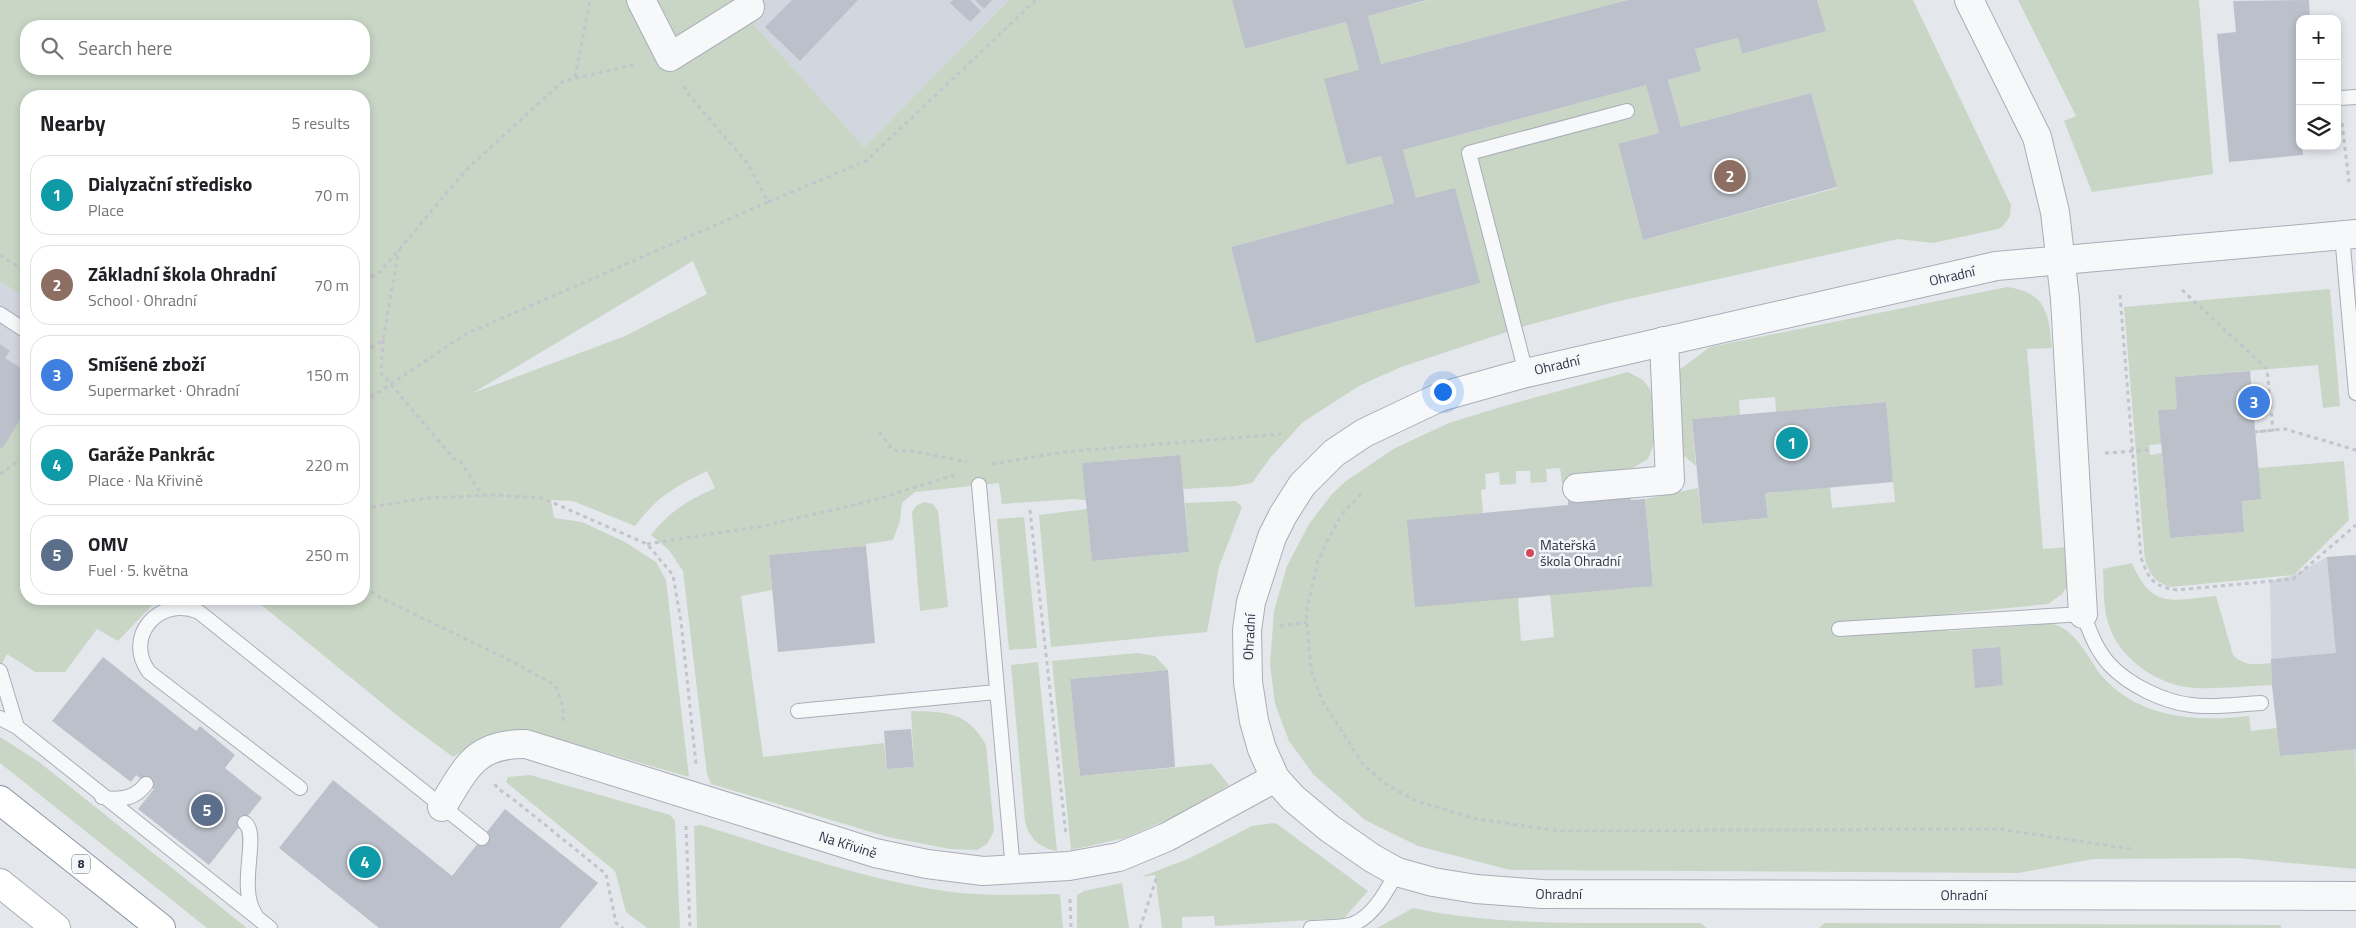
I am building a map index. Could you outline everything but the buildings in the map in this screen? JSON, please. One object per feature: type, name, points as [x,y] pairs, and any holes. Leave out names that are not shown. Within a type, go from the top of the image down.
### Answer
[{"type":"main road","name":"8","points":[[0,800],[161,928]]},
{"type":"main road","points":[[0,883],[56,928]]},
{"type":"street","points":[[641,0],[670,57],[750,7]]},
{"type":"street","points":[[1968,0],[2037,137],[2055,212],[2062,262],[2082,614]]},
{"type":"street","name":"Ohradní","points":[[2349,235],[2062,262],[1996,266],[1526,373],[1440,397],[1364,433],[1334,453],[1302,485],[1272,537],[1251,602],[1246,652],[1254,720],[1262,750],[1275,778],[1293,798],[1329,828],[1372,858],[1397,872],[1433,882],[1476,889],[1542,894],[2356,896]]},
{"type":"street","points":[[1577,488],[1670,480],[1664,341]]},
{"type":"street","name":"Na Křivině","points":[[442,807],[465,769],[482,753],[506,744],[526,744],[875,853],[927,864],[973,870],[1013,870],[1069,866],[1118,857],[1167,837],[1275,778]]},
{"type":"lane","points":[[2341,98],[2356,97]]},
{"type":"lane","points":[[1526,373],[1469,153],[1627,111]]},
{"type":"lane","points":[[2349,235],[2356,393]]},
{"type":"lane","points":[[0,314],[20,328]]},
{"type":"lane","points":[[979,485],[1013,870]]},
{"type":"lane","points":[[300,788],[149,672],[140,657],[140,639],[157,615],[167,608],[175,607],[187,607],[199,612],[482,838]]},
{"type":"lane","points":[[1839,629],[2082,614],[2093,641],[2110,665],[2136,685],[2163,698],[2192,705],[2261,704]]},
{"type":"lane","points":[[0,671],[17,727]]},
{"type":"lane","points":[[798,711],[996,692]]},
{"type":"lane","points":[[0,718],[17,727],[102,797],[270,928]]},
{"type":"lane","points":[[102,797],[111,799],[130,798],[142,790],[146,784]]},
{"type":"lane","points":[[245,823],[248,826],[251,837],[247,874],[248,898],[258,919]]},
{"type":"lane","points":[[1311,928],[1353,925],[1368,914],[1385,894],[1397,872]]},
{"type":"path","points":[[575,77],[590,0]]},
{"type":"path","points":[[370,398],[466,334],[866,161],[1036,0]]},
{"type":"path","points":[[370,277],[381,271],[466,170],[563,81],[670,57],[689,95],[748,164],[768,202]]},
{"type":"path","points":[[2342,123],[2349,182]]},
{"type":"path","points":[[399,249],[383,340],[381,373],[454,459],[461,462],[483,495]]},
{"type":"path","points":[[0,254],[20,268]]},
{"type":"path","points":[[2182,290],[2267,369],[2273,430],[2255,432],[2285,429],[2356,450]]},
{"type":"path","points":[[2120,295],[2134,451],[2141,558],[2149,578],[2160,587],[2177,590],[2293,579],[2356,525]]},
{"type":"path","points":[[370,348],[383,340]]},
{"type":"path","points":[[879,432],[893,450],[917,452],[975,463]]},
{"type":"path","points":[[985,465],[1064,452],[1281,434]]},
{"type":"path","points":[[2096,454],[2149,450]]},
{"type":"path","points":[[0,474],[20,459]]},
{"type":"path","points":[[647,544],[763,526],[871,501],[966,471]]},
{"type":"path","points":[[1361,494],[1341,515],[1320,554],[1310,587],[1307,622],[1311,669],[1322,700],[1362,763],[1384,783],[1414,800],[1472,818],[1559,831],[1999,829],[2131,848]]},
{"type":"path","points":[[370,507],[428,498],[483,495],[542,498],[647,544],[673,575],[681,622],[699,799]]},
{"type":"path","points":[[1030,510],[1069,866],[1071,928]]},
{"type":"path","points":[[370,591],[555,685],[564,706],[561,754]]},
{"type":"path","points":[[1276,627],[1307,622]]},
{"type":"path","points":[[513,799],[606,874],[616,923],[622,928]]},
{"type":"path","points":[[686,825],[690,928]]},
{"type":"path","points":[[1140,928],[1157,874]]},
{"type":"shaded area","points":[[732,0],[1009,0],[864,147]]},
{"type":"shaded area","points":[[0,281],[20,294],[20,420],[2,449],[0,447]]},
{"type":"shaded area","points":[[2356,555],[2356,774],[2354,750],[2280,756],[2272,685],[2270,581],[2294,575],[2327,557]]},
{"type":"green space","points":[[0,0],[732,0],[864,147],[1009,0],[1232,0],[1245,49],[1346,22],[1359,70],[1347,165],[1381,156],[1394,203],[1231,247],[1256,342],[1416,198],[1403,150],[1646,85],[1659,133],[1618,145],[1643,240],[1837,188],[1811,93],[1681,127],[1668,80],[1700,71],[1695,49],[1738,38],[1742,54],[1825,31],[1817,0],[1913,0],[2011,205],[2010,216],[2003,226],[1998,229],[1933,243],[1898,239],[1615,302],[1528,325],[1401,367],[1359,386],[1303,422],[1270,458],[1252,483],[1236,486],[1183,489],[1179,455],[1083,463],[1086,500],[1073,499],[1002,504],[999,483],[915,492],[902,503],[900,521],[893,540],[866,544],[866,546],[769,555],[772,590],[741,596],[763,757],[884,743],[887,769],[914,767],[911,711],[945,713],[954,716],[971,725],[986,745],[994,831],[987,844],[977,850],[950,849],[888,837],[711,784],[707,774],[683,571],[669,550],[651,535],[665,519],[680,507],[715,488],[707,471],[659,500],[635,526],[573,501],[551,500],[554,518],[582,522],[625,542],[656,562],[666,580],[689,777],[544,735],[510,733],[477,742],[453,757],[403,720],[261,605],[370,605],[370,90],[20,90],[20,294],[0,281]],"holes":[[[693,261],[707,294],[625,336],[473,393]]]},
{"type":"green space","points":[[1429,0],[1628,0],[1381,64],[1368,16]]},
{"type":"green space","points":[[2018,0],[2199,0],[2213,174],[2092,192],[2064,121],[2076,116]]},
{"type":"green space","points":[[2007,287],[2030,294],[2038,300],[2047,315],[2052,348],[2027,349],[2043,549],[2069,547],[2068,586],[2062,594],[2048,604],[1947,614],[1948,631],[2052,624],[2068,631],[2074,637],[2101,675],[2116,690],[2133,701],[2151,709],[2189,717],[2229,718],[2249,716],[2251,731],[2277,728],[2280,756],[2354,749],[2356,775],[2356,869],[2237,858],[2093,859],[2018,873],[1510,870],[1418,846],[1365,820],[1313,774],[1289,741],[1275,704],[1270,664],[1274,611],[1287,566],[1309,524],[1332,494],[1346,481],[1395,448],[1449,423],[1628,372],[1643,380],[1650,389],[1658,419],[1658,432],[1648,459],[1617,477],[1562,483],[1560,468],[1546,469],[1547,482],[1531,483],[1530,471],[1516,471],[1516,484],[1500,485],[1499,472],[1485,474],[1486,489],[1481,490],[1483,513],[1518,597],[1521,641],[1554,637],[1550,594],[1653,585],[1645,499],[1698,488],[1702,524],[1768,518],[1765,493],[1830,487],[1832,508],[1895,502],[1885,402],[1776,412],[1775,397],[1739,400],[1740,415],[1692,419],[1696,466],[1677,450],[1676,381],[1679,370],[1710,347]],"holes":[[[1999,647],[2003,685],[1976,687],[1972,649]]]},
{"type":"green space","points":[[2330,289],[2340,406],[2323,408],[2318,365],[2176,377],[2177,409],[2159,410],[2162,444],[2149,445],[2150,455],[2162,453],[2170,538],[2244,532],[2242,501],[2258,468],[2344,461],[2349,520],[2294,575],[2171,587],[2161,583],[2151,574],[2145,560],[2124,307]]},
{"type":"green space","points":[[20,420],[20,605],[152,605],[118,641],[97,629],[65,672],[35,672],[7,654],[0,668],[0,447],[2,448]]},
{"type":"green space","points":[[1236,501],[1242,507],[1219,567],[1207,632],[1051,647],[1039,515],[1087,509],[1092,561],[1189,552],[1185,503]]},
{"type":"green space","points":[[924,502],[933,504],[938,511],[948,607],[920,611],[912,512],[916,506]]},
{"type":"green space","points":[[1024,517],[1037,648],[1009,650],[997,519]]},
{"type":"green space","points":[[2132,563],[2147,589],[2165,599],[2175,600],[2216,596],[2233,655],[2246,663],[2271,663],[2272,685],[2195,688],[2166,682],[2140,667],[2119,646],[2112,633],[2107,619],[2104,600],[2103,569]]},
{"type":"green space","points":[[1138,653],[1155,656],[1168,670],[1070,679],[1080,776],[1212,764],[1229,785],[1181,814],[1125,838],[1071,850],[1052,661]]},
{"type":"green space","points":[[1038,662],[1057,851],[1045,848],[1036,842],[1029,833],[1025,821],[1011,665]]},
{"type":"green space","points":[[0,737],[39,762],[247,928],[207,928],[0,763]]},
{"type":"green space","points":[[530,775],[670,815],[675,821],[680,928],[647,928],[626,912],[615,871],[506,782],[508,777]]},
{"type":"green space","points":[[1277,824],[1368,891],[1344,918],[1215,926],[1214,916],[1182,917],[1182,928],[1162,928],[1155,875],[1141,877],[1190,858],[1252,826]]},
{"type":"green space","points":[[701,825],[824,863],[919,887],[977,894],[1057,894],[1060,895],[1063,928],[697,928],[694,826]]},
{"type":"green space","points":[[1122,883],[1129,928],[1077,928],[1077,895],[1084,891]]},
{"type":"green space","points":[[1413,908],[1484,919],[1556,923],[1700,923],[1707,928],[1377,928]]},
{"type":"green space","points":[[1825,923],[2281,925],[2281,928],[1819,928]]},
{"type":"place","name":"Základní škola Ohradní","points":[[1730,176]]},
{"type":"place","name":"Smíšené zboží","points":[[2254,402]]},
{"type":"place","name":"Dialyzační středisko","points":[[1792,443]]},
{"type":"place","name":"Mateřská škola Ohradní","points":[[1530,553]]},
{"type":"place","name":"OMV","points":[[207,810]]},
{"type":"place","name":"Garáže Pankrác","points":[[365,862]]}]
